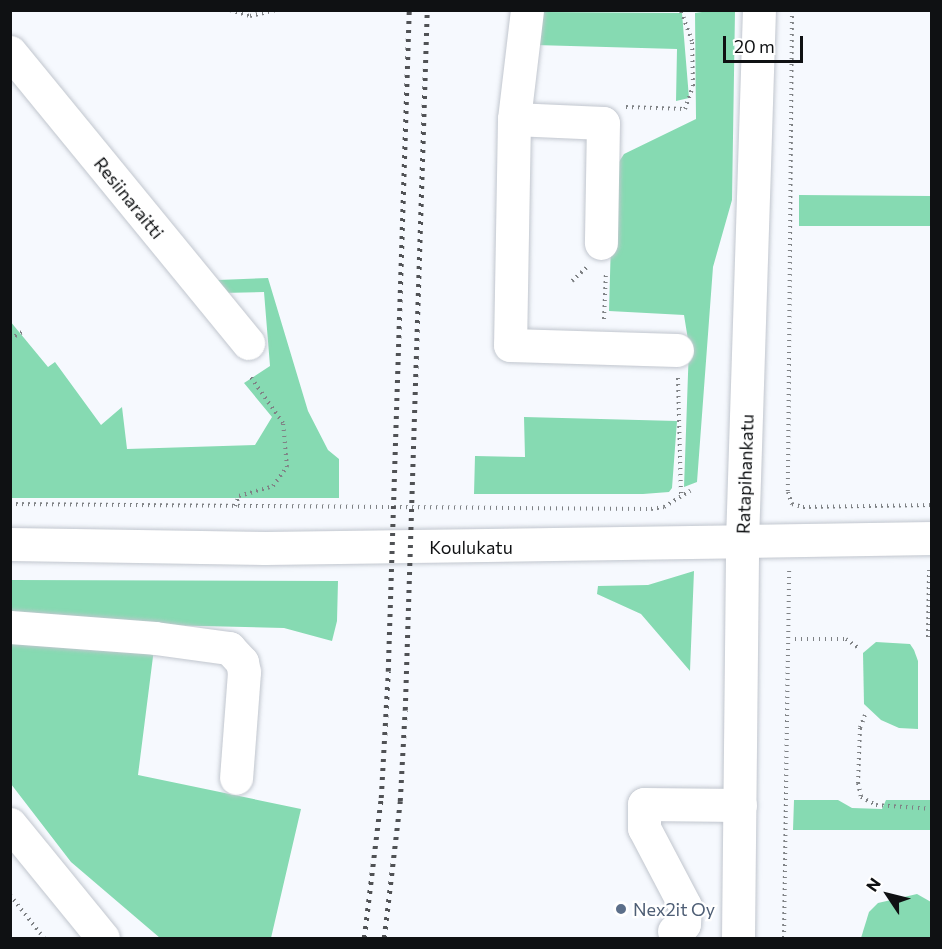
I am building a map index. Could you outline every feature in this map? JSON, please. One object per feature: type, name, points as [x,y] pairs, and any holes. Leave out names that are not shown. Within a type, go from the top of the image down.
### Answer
[{"type":"main road","points":[[527,10],[514,119],[510,345],[677,350]]},
{"type":"main road","name":"Ratapihankatu","points":[[738,939],[742,541],[759,10]]},
{"type":"main road","name":"Resiinaraitti","points":[[10,52],[248,343]]},
{"type":"main road","points":[[514,119],[603,123],[601,243]]},
{"type":"main road","name":"Koulukatu","points":[[11,545],[419,547],[932,538]]},
{"type":"main road","points":[[10,627],[155,638],[229,648],[242,662],[244,672],[236,778]]},
{"type":"main road","points":[[674,931],[684,924],[685,906],[644,828],[644,804],[740,805]]},
{"type":"main road","points":[[10,825],[103,939]]},
{"type":"path","points":[[230,10],[250,15],[277,10]]},
{"type":"path","points":[[681,10],[692,41],[693,87],[685,108]]},
{"type":"path","points":[[792,10],[789,424],[792,504],[932,505]]},
{"type":"path","points":[[601,243],[606,259],[603,348]]},
{"type":"path","points":[[10,339],[24,331]]},
{"type":"path","points":[[677,350],[681,495]]},
{"type":"path","points":[[235,506],[239,496],[273,486],[287,467],[283,423],[250,376]]},
{"type":"path","points":[[789,424],[797,424]]},
{"type":"path","points":[[10,504],[651,508],[664,507],[690,491]]},
{"type":"path","points":[[784,939],[789,570],[796,568]]},
{"type":"path","points":[[928,637],[929,570]]},
{"type":"path","points":[[795,639],[846,639],[857,647]]},
{"type":"path","points":[[865,715],[860,728],[858,783],[861,797],[876,805],[932,809]]},
{"type":"path","points":[[10,896],[44,939]]},
{"type":"green space","points":[[735,11],[732,200],[713,267],[697,482],[684,487],[689,346],[684,315],[609,311],[613,171],[624,154],[696,119],[695,13]]},
{"type":"green space","points":[[542,12],[682,13],[689,98],[676,101],[677,49],[535,45]]},
{"type":"green space","points":[[799,195],[931,196],[931,226],[799,226]]},
{"type":"green space","points":[[268,278],[308,411],[328,450],[339,459],[339,498],[11,498],[10,321],[48,367],[55,362],[101,425],[122,407],[127,449],[255,445],[272,417],[244,383],[270,366],[264,292],[221,293],[213,287],[218,280]]},
{"type":"green space","points":[[524,417],[677,421],[672,488],[669,492],[643,494],[474,494],[475,456],[525,457]]},
{"type":"green space","points":[[694,571],[690,671],[641,614],[597,594],[598,586],[648,585]]},
{"type":"green space","points":[[11,580],[338,581],[337,621],[332,641],[284,628],[157,625],[138,775],[301,809],[271,938],[160,938],[71,862],[11,784]]},
{"type":"green space","points":[[876,642],[910,644],[914,650],[918,661],[918,729],[899,728],[881,720],[864,704],[863,653]]},
{"type":"green space","points":[[794,800],[838,800],[852,808],[882,809],[886,800],[931,800],[931,830],[793,830]]},
{"type":"green space","points":[[917,894],[931,902],[931,938],[861,938],[869,912],[878,903]]},
{"type":"railway","points":[[364,938],[381,798],[388,671],[409,10]]},
{"type":"railway","points":[[384,938],[400,801],[405,710],[427,10]]},
{"type":"place","name":"Nex2it Oy","points":[[621,909]]}]
